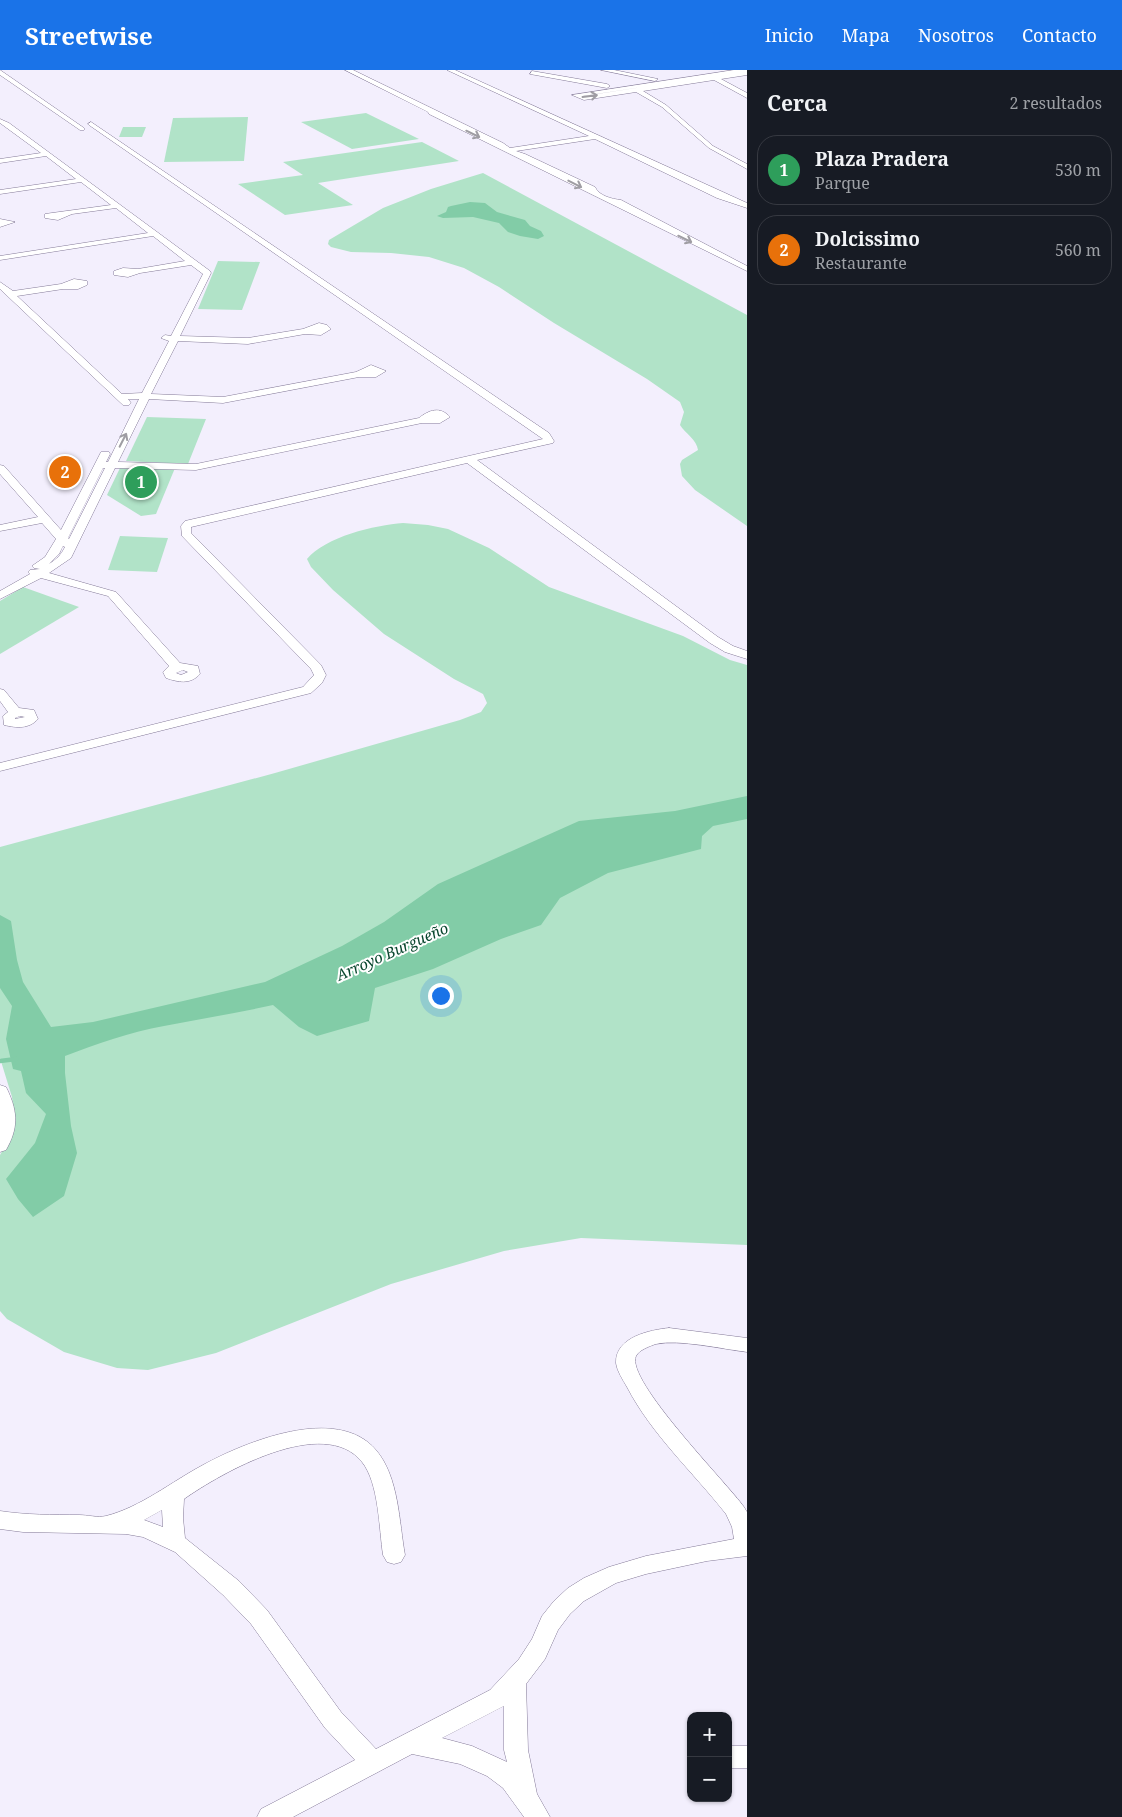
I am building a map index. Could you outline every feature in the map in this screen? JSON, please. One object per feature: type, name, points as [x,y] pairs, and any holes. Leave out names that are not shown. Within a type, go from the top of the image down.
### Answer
[{"type":"street","points":[[348,70],[418,104],[439,117],[747,268]]},
{"type":"street","points":[[450,70],[747,206]]},
{"type":"street","points":[[604,70],[650,81]]},
{"type":"street","points":[[737,71],[747,72],[584,98],[575,95],[608,88],[625,88],[650,81],[673,80],[737,71]]},
{"type":"street","points":[[0,72],[86,127],[549,438],[545,442],[195,520],[186,526],[186,534],[316,668],[320,675],[318,680],[307,690],[0,767]]},
{"type":"street","points":[[532,73],[547,74],[608,88]]},
{"type":"street","points":[[715,78],[747,96]]},
{"type":"street","points":[[637,90],[664,106],[711,147],[747,168]]},
{"type":"street","points":[[0,115],[4,122],[207,273],[169,338],[133,410],[111,466],[62,561],[0,587]]},
{"type":"street","points":[[9,133],[18,132]]},
{"type":"street","points":[[513,152],[596,137]]},
{"type":"street","points":[[0,161],[48,154]]},
{"type":"street","points":[[0,191],[81,179]]},
{"type":"street","points":[[68,214],[118,206]]},
{"type":"street","points":[[0,221],[12,223],[0,225]]},
{"type":"street","points":[[0,258],[154,234]]},
{"type":"street","points":[[138,271],[196,265]]},
{"type":"street","points":[[0,284],[133,410]]},
{"type":"street","points":[[11,294],[63,286]]},
{"type":"street","points":[[169,338],[248,342],[305,332]]},
{"type":"street","points":[[120,398],[140,396],[230,399],[359,374]]},
{"type":"street","points":[[0,596],[34,572],[52,556],[99,465],[133,410]]},
{"type":"street","points":[[99,465],[196,467],[422,420]]},
{"type":"street","points":[[469,459],[714,640],[729,649],[747,655]]},
{"type":"street","points":[[0,468],[70,547]]},
{"type":"street","points":[[80,501],[93,501]]},
{"type":"street","points":[[0,528],[48,523],[81,526]]},
{"type":"street","points":[[34,572],[112,594],[177,667]]},
{"type":"street","points":[[0,693],[15,712]]},
{"type":"street","points":[[0,1091],[8,1108],[9,1119],[8,1129],[0,1146]]},
{"type":"street","points":[[269,1817],[498,1697],[515,1683],[540,1646],[550,1623],[565,1604],[582,1590],[610,1575],[635,1568],[698,1554],[746,1547],[742,1525],[732,1508],[643,1398],[630,1376],[626,1363],[628,1353],[635,1346],[658,1336],[669,1335],[747,1345]]},
{"type":"street","points":[[103,1524],[130,1516],[174,1494],[211,1470],[285,1441],[330,1436],[346,1439],[358,1445],[368,1455],[376,1469],[394,1555]]},
{"type":"street","points":[[174,1494],[171,1507],[176,1543]]},
{"type":"street","points":[[0,1520],[24,1523],[126,1525],[146,1529],[182,1546],[232,1588],[259,1617],[333,1720],[373,1763]]},
{"type":"street","points":[[515,1683],[516,1750],[532,1808]]},
{"type":"street","points":[[410,1743],[448,1750],[484,1762],[506,1775],[532,1808]]},
{"type":"street","points":[[732,1757],[747,1757]]},
{"type":"shaded area","points":[[366,113],[419,139],[352,149],[301,122]]},
{"type":"shaded area","points":[[248,117],[244,161],[164,162],[173,118]]},
{"type":"shaded area","points":[[123,127],[146,127],[142,137],[119,137]]},
{"type":"shaded area","points":[[422,142],[459,161],[318,183],[353,205],[285,215],[238,184],[303,175],[283,162]]},
{"type":"shaded area","points":[[483,173],[747,315],[747,526],[695,490],[682,476],[680,464],[682,460],[698,450],[697,446],[680,425],[684,412],[680,402],[647,379],[554,323],[499,287],[464,268],[429,257],[391,253],[351,252],[331,247],[328,244],[329,240],[383,208],[431,189]]},
{"type":"shaded area","points":[[218,261],[260,262],[242,310],[198,309]]},
{"type":"shaded area","points":[[147,417],[206,419],[188,464],[126,461]]},
{"type":"shaded area","points":[[120,468],[175,468],[156,514],[141,516],[107,495]]},
{"type":"shaded area","points":[[403,523],[448,529],[489,548],[549,587],[683,636],[730,660],[747,665],[747,1245],[581,1238],[504,1251],[391,1284],[216,1353],[148,1370],[117,1368],[64,1352],[7,1319],[0,1311],[0,1155],[15,1127],[12,1097],[0,1058],[0,847],[275,773],[460,720],[481,712],[487,703],[483,694],[454,679],[384,634],[333,590],[311,567],[307,559],[315,551],[338,538],[365,529]]},
{"type":"shaded area","points":[[120,536],[168,538],[157,572],[108,570]]},
{"type":"shaded area","points":[[23,587],[79,607],[0,654],[0,601]]},
{"type":"water","points":[[470,202],[485,203],[497,212],[525,220],[530,226],[541,231],[544,236],[538,239],[520,236],[508,232],[499,223],[473,217],[443,218],[437,216],[446,212],[448,207]]},
{"type":"water","points":[[747,796],[747,819],[713,826],[702,836],[701,849],[608,873],[560,898],[541,925],[501,939],[433,969],[375,988],[369,1021],[317,1036],[299,1027],[273,1005],[139,1032],[65,1056],[71,1126],[77,1153],[64,1196],[33,1217],[18,1199],[6,1179],[35,1143],[46,1114],[26,1093],[21,1071],[13,1069],[6,1039],[12,1006],[0,988],[0,915],[11,921],[17,960],[23,982],[51,1027],[93,1022],[265,982],[342,946],[384,922],[438,884],[579,821],[675,811]]},
{"type":"waterway","name":"Arroyo Burgueño","points":[[0,1061],[16,1059]]},
{"type":"place","name":"Dolcissimo","points":[[65,472]]},
{"type":"place","name":"Plaza Pradera","points":[[141,482]]}]
